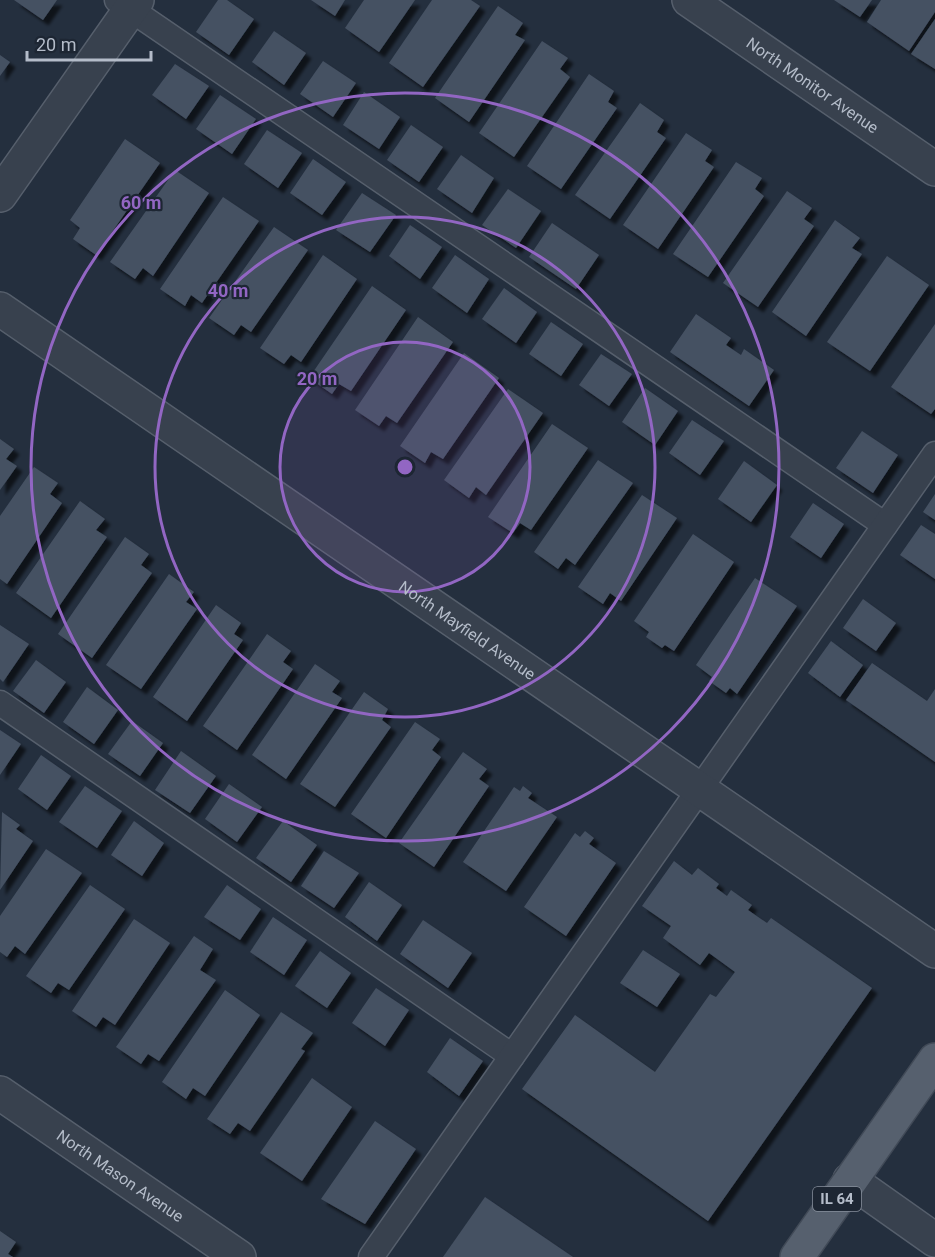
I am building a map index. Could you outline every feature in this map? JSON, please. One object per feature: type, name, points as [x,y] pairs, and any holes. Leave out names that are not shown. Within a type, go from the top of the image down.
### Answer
[{"type":"main road","name":"IL 64","points":[[797,1257],[935,1060]]},
{"type":"street","name":"North Monitor Avenue","points":[[689,0],[935,169]]},
{"type":"street","points":[[0,195],[128,3]]},
{"type":"street","name":"North Mayfield Avenue","points":[[0,309],[935,951]]},
{"type":"street","name":"North Mason Avenue","points":[[0,1094],[239,1257]]},
{"type":"street","points":[[850,1180],[935,1240]]},
{"type":"lane","points":[[128,3],[885,525]]},
{"type":"lane","points":[[371,1257],[935,454]]},
{"type":"lane","points":[[0,703],[512,1056]]},
{"type":"building","points":[[14,0],[57,0],[43,20]]},
{"type":"building","points":[[218,0],[227,0],[254,19],[229,55],[196,32]]},
{"type":"building","points":[[311,0],[345,0],[335,16]]},
{"type":"building","points":[[364,0],[415,0],[379,52],[345,28]]},
{"type":"building","points":[[432,0],[471,0],[480,6],[423,87],[389,63]]},
{"type":"building","points":[[834,0],[872,0],[860,17]]},
{"type":"building","points":[[881,0],[935,0],[935,12],[909,51],[867,22]]},
{"type":"building","points":[[498,6],[523,23],[515,35],[525,40],[469,122],[435,98]]},
{"type":"building","points":[[935,19],[935,69],[911,54]]},
{"type":"building","points":[[274,31],[306,53],[284,85],[252,62]]},
{"type":"building","points":[[542,41],[568,58],[560,69],[570,77],[514,157],[479,133]]},
{"type":"building","points":[[0,55],[10,62],[0,76]]},
{"type":"building","points":[[323,61],[356,83],[333,117],[300,94]]},
{"type":"building","points":[[175,64],[209,86],[186,119],[152,95]]},
{"type":"building","points":[[589,74],[614,91],[608,102],[617,108],[561,189],[527,166]]},
{"type":"building","points":[[364,92],[400,117],[379,149],[343,125]]},
{"type":"building","points":[[220,95],[256,119],[232,154],[196,129]]},
{"type":"building","points":[[640,103],[664,120],[657,132],[666,138],[610,219],[575,195]]},
{"type":"building","points":[[411,125],[443,147],[419,182],[387,160]]},
{"type":"building","points":[[267,130],[302,153],[278,188],[244,164]]},
{"type":"building","points":[[686,133],[712,150],[705,161],[714,167],[658,249],[623,225]]},
{"type":"building","points":[[125,139],[160,163],[96,255],[73,239],[80,228],[70,220]]},
{"type":"building","points":[[461,155],[494,178],[472,213],[437,189]]},
{"type":"building","points":[[313,159],[346,182],[322,215],[290,193]]},
{"type":"building","points":[[736,162],[762,178],[755,189],[764,196],[708,277],[673,254]]},
{"type":"building","points":[[175,170],[209,193],[153,276],[143,268],[135,279],[110,262]]},
{"type":"building","points":[[508,189],[541,211],[516,248],[482,225]]},
{"type":"building","points":[[787,191],[812,208],[804,219],[814,226],[758,307],[723,283]]},
{"type":"building","points":[[362,193],[396,215],[370,252],[336,230]]},
{"type":"building","points":[[223,197],[259,221],[202,303],[191,295],[185,306],[160,289]]},
{"type":"building","points":[[835,220],[860,238],[852,248],[862,254],[806,336],[772,312]]},
{"type":"building","points":[[552,223],[599,255],[576,289],[529,257]]},
{"type":"building","points":[[410,225],[442,247],[420,279],[389,256]]},
{"type":"building","points":[[274,227],[308,250],[251,332],[241,325],[234,335],[209,318]]},
{"type":"building","points":[[323,255],[357,279],[301,362],[291,355],[284,364],[260,348]]},
{"type":"building","points":[[455,255],[489,279],[467,313],[432,288]]},
{"type":"building","points":[[887,256],[929,285],[870,371],[827,342]]},
{"type":"building","points":[[372,286],[406,310],[351,391],[339,384],[332,394],[309,378]]},
{"type":"building","points":[[504,288],[537,312],[516,343],[482,319]]},
{"type":"building","points":[[696,314],[731,338],[726,345],[741,355],[744,349],[774,370],[749,406],[670,352]]},
{"type":"building","points":[[418,317],[453,342],[397,423],[386,416],[379,426],[355,410]]},
{"type":"building","points":[[551,322],[583,344],[561,376],[529,354]]},
{"type":"building","points":[[935,324],[935,409],[931,414],[891,387]]},
{"type":"building","points":[[464,353],[499,378],[443,459],[431,452],[425,463],[400,446]]},
{"type":"building","points":[[601,354],[632,374],[609,406],[579,385]]},
{"type":"building","points":[[645,388],[678,411],[655,445],[622,422]]},
{"type":"building","points":[[508,389],[543,413],[486,495],[476,487],[469,498],[444,480]]},
{"type":"building","points":[[692,420],[724,441],[700,475],[669,453]]},
{"type":"building","points":[[552,424],[588,448],[531,530],[520,523],[513,533],[488,517]]},
{"type":"building","points":[[862,431],[898,455],[873,493],[836,468]]},
{"type":"building","points":[[0,439],[14,449],[6,459],[17,466],[0,490]]},
{"type":"building","points":[[598,460],[633,483],[575,565],[566,558],[558,569],[534,552]]},
{"type":"building","points":[[744,461],[777,485],[751,522],[718,499]]},
{"type":"building","points":[[34,467],[58,483],[50,494],[62,503],[7,584],[0,579],[0,516]]},
{"type":"building","points":[[935,494],[935,520],[923,512]]},
{"type":"building","points":[[642,495],[677,518],[621,601],[610,593],[603,604],[578,587]]},
{"type":"building","points":[[80,501],[105,519],[96,530],[107,537],[51,618],[16,593]]},
{"type":"building","points":[[813,503],[844,524],[821,558],[790,537]]},
{"type":"building","points":[[921,525],[935,534],[935,579],[900,555]]},
{"type":"building","points":[[693,534],[734,562],[674,651],[665,645],[662,648],[646,637],[649,632],[634,621]]},
{"type":"building","points":[[125,537],[149,554],[141,565],[152,573],[92,658],[58,634]]},
{"type":"building","points":[[169,574],[194,592],[186,602],[197,609],[141,689],[106,665]]},
{"type":"building","points":[[755,578],[797,606],[737,694],[730,688],[726,693],[709,681],[712,677],[696,665]]},
{"type":"building","points":[[863,599],[896,623],[876,651],[843,628]]},
{"type":"building","points":[[216,605],[241,623],[234,634],[243,640],[187,721],[153,697]]},
{"type":"building","points":[[0,625],[29,644],[3,682],[0,679]]},
{"type":"building","points":[[267,634],[291,651],[283,662],[293,669],[237,750],[203,726]]},
{"type":"building","points":[[831,641],[863,665],[840,697],[808,673]]},
{"type":"building","points":[[36,660],[66,682],[44,713],[13,691]]},
{"type":"building","points":[[872,663],[927,701],[935,689],[935,762],[846,700]]},
{"type":"building","points":[[315,664],[340,681],[332,692],[342,698],[286,779],[252,755]]},
{"type":"building","points":[[87,687],[118,710],[94,744],[63,722]]},
{"type":"building","points":[[364,692],[388,709],[382,720],[391,727],[335,807],[300,784]]},
{"type":"building","points":[[132,721],[163,743],[140,776],[108,754]]},
{"type":"building","points":[[415,722],[440,739],[432,750],[441,757],[386,838],[351,814]]},
{"type":"building","points":[[0,730],[21,744],[0,775]]},
{"type":"building","points":[[181,751],[216,776],[190,813],[155,790]]},
{"type":"building","points":[[463,752],[487,769],[479,779],[489,786],[434,867],[399,843]]},
{"type":"building","points":[[41,755],[71,776],[47,810],[18,789]]},
{"type":"building","points":[[229,784],[262,807],[237,842],[205,819]]},
{"type":"building","points":[[85,786],[122,811],[97,848],[59,822]]},
{"type":"building","points":[[523,786],[532,793],[528,798],[557,817],[506,891],[463,862],[514,787],[520,791]]},
{"type":"building","points":[[2,812],[20,825],[16,829],[33,841],[0,890]]},
{"type":"building","points":[[134,821],[164,843],[142,876],[111,855]]},
{"type":"building","points":[[283,821],[317,845],[291,882],[256,858]]},
{"type":"building","points":[[585,831],[594,838],[589,844],[616,863],[566,936],[524,907],[575,833],[580,837]]},
{"type":"building","points":[[46,849],[82,873],[25,954],[15,946],[7,957],[0,952],[0,916]]},
{"type":"building","points":[[324,851],[359,873],[334,908],[301,886]]},
{"type":"building","points":[[674,861],[692,875],[698,868],[719,884],[716,888],[727,896],[731,890],[752,905],[748,910],[767,923],[771,918],[872,988],[708,1221],[522,1089],[575,1015],[655,1072],[710,994],[716,997],[735,972],[709,953],[700,965],[663,938],[671,926],[642,906]]},
{"type":"building","points":[[369,882],[402,905],[377,941],[345,917]]},
{"type":"building","points":[[90,885],[125,909],[69,990],[58,983],[51,993],[26,976]]},
{"type":"building","points":[[227,885],[261,909],[240,940],[204,917]]},
{"type":"building","points":[[273,917],[307,940],[284,975],[250,952]]},
{"type":"building","points":[[134,919],[170,943],[115,1025],[103,1017],[96,1027],[72,1011]]},
{"type":"building","points":[[423,920],[472,953],[448,988],[400,954]]},
{"type":"building","points":[[194,936],[213,949],[200,970],[216,980],[159,1061],[148,1054],[141,1064],[116,1047]]},
{"type":"building","points":[[643,950],[680,974],[657,1007],[620,983]]},
{"type":"building","points":[[320,951],[351,973],[327,1008],[295,986]]},
{"type":"building","points":[[376,988],[409,1010],[385,1046],[352,1023]]},
{"type":"building","points":[[225,990],[260,1015],[205,1096],[193,1088],[186,1099],[162,1082]]},
{"type":"building","points":[[281,1012],[313,1033],[301,1049],[305,1051],[250,1131],[238,1123],[230,1134],[207,1119]]},
{"type":"building","points":[[450,1038],[483,1061],[459,1096],[427,1072]]},
{"type":"building","points":[[312,1078],[352,1107],[302,1181],[260,1153]]},
{"type":"building","points":[[375,1121],[416,1149],[365,1224],[321,1199]]},
{"type":"building","points":[[485,1197],[573,1257],[443,1257]]},
{"type":"building","points":[[0,1231],[16,1242],[8,1254],[13,1257],[0,1257]]}]
